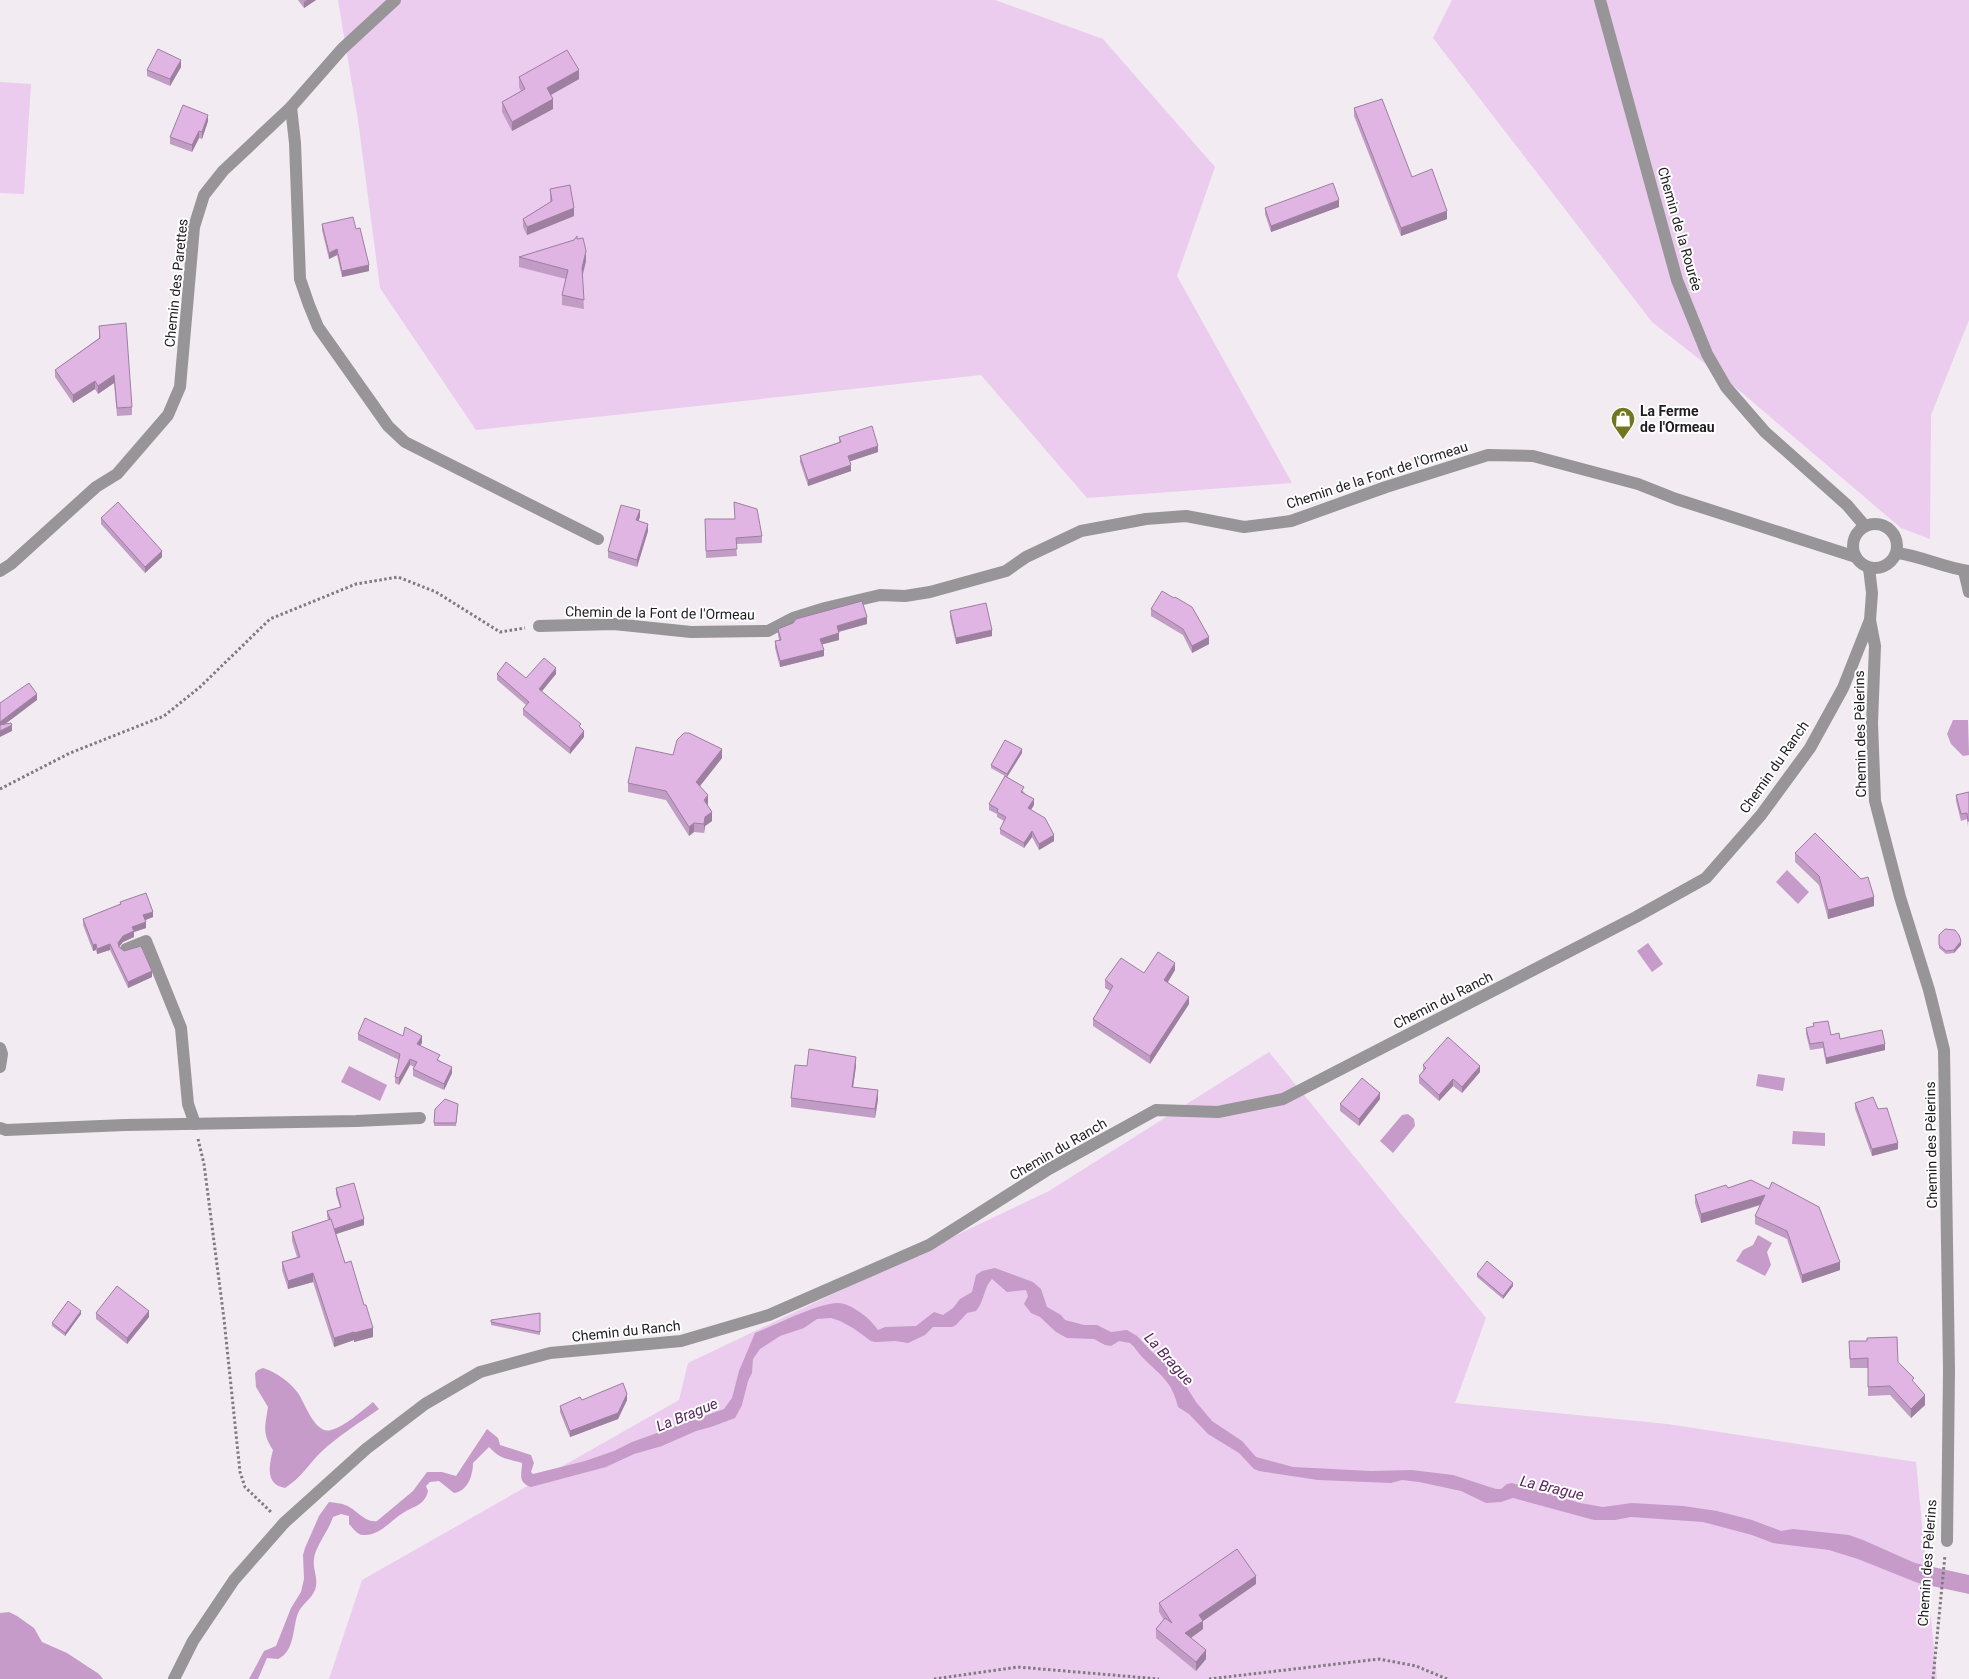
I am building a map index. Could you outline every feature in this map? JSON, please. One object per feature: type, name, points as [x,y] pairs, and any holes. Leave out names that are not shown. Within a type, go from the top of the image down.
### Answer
[{"type":"street","name":"Chemin des Parettes","points":[[0,571],[96,487],[117,474],[168,415],[180,387],[194,227],[204,195],[223,171],[290,108],[342,49],[395,0]]},
{"type":"street","name":"Chemin de la Rourée","points":[[1600,0],[1677,280],[1707,354],[1726,387],[1765,432],[1848,505],[1865,526]]},
{"type":"street","points":[[290,108],[295,143],[300,279],[318,327],[388,426],[404,442],[598,539]]},
{"type":"street","name":"Chemin de la Font de l'Ormeau","points":[[539,626],[614,624],[691,632],[768,631],[793,618],[824,608],[880,595],[905,596],[930,592],[1006,571],[1026,557],[1081,531],[1146,519],[1186,516],[1244,527],[1291,521],[1386,486],[1488,455],[1533,456],[1638,484],[1676,499],[1856,556]]},
{"type":"street","points":[[1882,524],[1895,535],[1898,544],[1897,553],[1886,566],[1869,568],[1861,564],[1856,556],[1853,548],[1854,540],[1858,532],[1865,526],[1882,524]]},
{"type":"street","points":[[1897,553],[1912,555],[1930,562],[1966,571],[1969,592]]},
{"type":"street","name":"Chemin du Ranch","points":[[174,1679],[193,1641],[234,1580],[284,1523],[366,1449],[425,1404],[480,1372],[550,1353],[681,1341],[768,1315],[929,1245],[1049,1169],[1156,1110],[1218,1112],[1283,1099],[1636,918],[1706,878],[1761,815],[1810,748],[1843,688],[1870,620],[1872,593],[1869,568]]},
{"type":"street","name":"Chemin des Pèlerins","points":[[1870,620],[1875,646],[1872,723],[1875,801],[1900,897],[1929,990],[1944,1050],[1949,1370],[1947,1541]]},
{"type":"street","points":[[126,949],[146,941],[164,982],[181,1028],[188,1104],[195,1124]]},
{"type":"street","points":[[0,1048],[2,1054],[0,1067]]},
{"type":"street","points":[[0,1128],[6,1130],[125,1125],[420,1118]]},
{"type":"path","points":[[0,789],[70,753],[164,716],[200,687],[270,619],[356,584],[398,577],[436,592],[500,632],[539,626]]},
{"type":"path","points":[[195,1124],[204,1164],[224,1319],[240,1472],[245,1487],[284,1523]]},
{"type":"path","name":"Chemin des Pèlerins","points":[[1933,1679],[1947,1541]]},
{"type":"path","points":[[1209,1679],[1379,1659],[1416,1666],[1447,1679]]},
{"type":"path","points":[[934,1679],[1018,1667],[1158,1679]]},
{"type":"shaded area","points":[[338,0],[995,0],[1103,39],[1215,167],[1177,276],[1292,483],[1087,498],[981,375],[476,430],[380,288],[358,120]]},
{"type":"shaded area","points":[[1452,0],[1969,0],[1969,320],[1931,415],[1930,539],[1901,528],[1741,392],[1652,322],[1433,38]]},
{"type":"shaded area","points":[[0,82],[31,84],[24,194],[0,193]]},
{"type":"shaded area","points":[[1953,720],[1968,720],[1969,755],[1963,756],[1951,744],[1947,734]]},
{"type":"shaded area","points":[[1787,870],[1809,892],[1798,904],[1776,882]]},
{"type":"shaded area","points":[[1648,943],[1663,964],[1652,972],[1637,951]]},
{"type":"shaded area","points":[[1269,1052],[1486,1318],[1455,1403],[1667,1424],[1916,1462],[1937,1679],[329,1679],[362,1580],[679,1400],[688,1363],[1049,1191]]},
{"type":"shaded area","points":[[349,1066],[387,1085],[380,1101],[341,1082]]},
{"type":"shaded area","points":[[1758,1074],[1785,1078],[1783,1091],[1756,1086]]},
{"type":"shaded area","points":[[1408,1114],[1414,1119],[1415,1126],[1393,1153],[1380,1141],[1402,1115]]},
{"type":"shaded area","points":[[1793,1131],[1825,1133],[1825,1146],[1792,1144]]},
{"type":"shaded area","points":[[1758,1235],[1772,1243],[1767,1252],[1771,1265],[1765,1276],[1736,1261],[1743,1250],[1753,1245]]},
{"type":"shaded area","points":[[995,1268],[1033,1282],[1041,1289],[1047,1307],[1061,1315],[1065,1320],[1084,1325],[1097,1325],[1111,1332],[1127,1330],[1137,1336],[1152,1352],[1176,1370],[1196,1402],[1212,1421],[1242,1441],[1256,1457],[1293,1467],[1371,1471],[1412,1470],[1453,1475],[1496,1489],[1501,1489],[1507,1484],[1512,1483],[1580,1503],[1603,1507],[1632,1503],[1683,1506],[1717,1511],[1752,1520],[1781,1531],[1793,1529],[1849,1535],[1915,1563],[1969,1575],[1969,1594],[1918,1583],[1858,1559],[1829,1550],[1773,1543],[1752,1535],[1703,1522],[1631,1517],[1615,1520],[1594,1520],[1513,1498],[1501,1502],[1486,1503],[1461,1491],[1419,1482],[1402,1480],[1391,1483],[1318,1480],[1259,1471],[1254,1469],[1239,1453],[1208,1434],[1189,1414],[1178,1407],[1169,1385],[1130,1343],[1119,1341],[1111,1346],[1094,1339],[1067,1338],[1056,1332],[1040,1317],[1031,1313],[1024,1304],[1028,1296],[1026,1290],[1007,1292],[992,1279],[976,1311],[967,1313],[952,1327],[933,1327],[925,1335],[908,1343],[871,1341],[853,1328],[831,1318],[817,1319],[804,1328],[780,1336],[760,1349],[753,1359],[752,1373],[742,1405],[735,1418],[696,1431],[662,1446],[634,1454],[606,1467],[531,1487],[522,1480],[522,1463],[501,1456],[489,1447],[473,1463],[471,1477],[463,1489],[454,1493],[439,1481],[430,1482],[426,1486],[427,1496],[422,1502],[375,1533],[369,1535],[359,1534],[349,1524],[349,1516],[341,1514],[333,1517],[314,1556],[315,1590],[299,1611],[288,1650],[278,1659],[267,1658],[258,1679],[249,1679],[264,1651],[276,1646],[291,1608],[301,1592],[304,1579],[303,1555],[305,1548],[319,1516],[329,1502],[343,1504],[368,1520],[377,1521],[413,1491],[427,1472],[442,1472],[456,1476],[487,1429],[498,1438],[500,1445],[531,1455],[534,1463],[531,1472],[533,1474],[585,1461],[614,1451],[632,1442],[724,1409],[732,1398],[739,1371],[755,1333],[818,1307],[838,1303],[860,1312],[878,1330],[885,1327],[916,1326],[934,1312],[943,1315],[953,1308],[960,1299],[972,1292],[976,1275],[982,1271]]},
{"type":"shaded area","points":[[263,1368],[278,1375],[291,1385],[298,1393],[315,1423],[325,1430],[331,1430],[342,1425],[373,1402],[379,1409],[327,1447],[291,1484],[285,1488],[279,1486],[274,1483],[270,1474],[273,1450],[265,1430],[268,1407],[256,1387],[255,1373]]},
{"type":"shaded area","points":[[9,1612],[34,1628],[42,1642],[67,1653],[99,1674],[103,1679],[0,1679],[0,1613]]},
{"type":"building","points":[[158,49],[181,60],[170,79],[147,70]]},
{"type":"building","points":[[567,50],[579,70],[547,88],[553,99],[512,122],[502,102],[525,89],[519,77]]},
{"type":"building","points":[[1382,99],[1412,177],[1432,169],[1447,211],[1401,228],[1354,108]]},
{"type":"building","points":[[183,105],[208,115],[202,132],[199,131],[192,145],[170,137]]},
{"type":"building","points":[[1333,183],[1339,200],[1271,226],[1265,208]]},
{"type":"building","points":[[570,185],[574,208],[527,227],[523,219],[552,201],[550,189]]},
{"type":"building","points":[[353,217],[356,229],[360,228],[369,265],[342,271],[337,249],[329,253],[322,224]]},
{"type":"building","points":[[577,236],[577,239],[583,238],[586,251],[582,268],[584,300],[562,295],[568,270],[519,257],[574,240]]},
{"type":"building","points":[[126,323],[132,407],[117,408],[114,375],[98,386],[95,381],[73,395],[55,370],[100,338],[99,326]]},
{"type":"building","points":[[872,426],[878,446],[848,456],[851,465],[808,480],[800,456],[841,442],[839,437]]},
{"type":"building","points":[[118,502],[162,551],[145,567],[101,518]]},
{"type":"building","points":[[734,502],[757,509],[762,536],[736,538],[737,549],[706,551],[705,519],[735,519]]},
{"type":"building","points":[[621,505],[640,510],[636,520],[648,524],[637,560],[608,551]]},
{"type":"building","points":[[1162,591],[1192,607],[1209,637],[1192,646],[1183,629],[1151,609]]},
{"type":"building","points":[[862,601],[867,617],[837,626],[839,633],[820,639],[824,650],[780,661],[775,641],[781,640],[778,629],[793,623],[796,619]]},
{"type":"building","points":[[986,603],[992,630],[956,638],[950,611]]},
{"type":"building","points":[[544,658],[556,668],[539,689],[581,724],[579,726],[584,731],[570,748],[523,709],[529,702],[497,674],[506,662],[526,678]]},
{"type":"building","points":[[29,683],[37,694],[0,722],[0,703]]},
{"type":"building","points":[[11,723],[12,725],[0,731],[0,725]]},
{"type":"building","points":[[684,733],[689,733],[722,749],[696,782],[708,795],[704,800],[712,812],[705,817],[704,824],[694,823],[689,827],[666,791],[628,783],[636,747],[673,755],[677,740]]},
{"type":"building","points":[[1005,740],[1022,749],[1007,774],[991,765]]},
{"type":"building","points":[[1005,776],[1024,787],[1021,792],[1034,799],[1028,808],[1045,818],[1054,835],[1039,844],[1032,831],[1024,843],[1000,829],[1006,817],[989,804]]},
{"type":"building","points":[[1969,792],[1968,821],[1967,813],[1961,814],[1956,795]]},
{"type":"building","points":[[1815,833],[1861,879],[1868,877],[1874,897],[1828,910],[1819,876],[1795,853]]},
{"type":"building","points":[[146,893],[153,912],[143,915],[146,922],[132,927],[134,931],[123,936],[118,943],[119,947],[124,951],[141,946],[152,971],[128,982],[110,944],[97,949],[96,944],[93,945],[83,919],[121,904],[120,902]]},
{"type":"building","points":[[1945,929],[1955,930],[1959,935],[1961,941],[1954,950],[1946,951],[1939,945],[1939,935]]},
{"type":"building","points":[[1158,952],[1175,963],[1164,980],[1189,997],[1150,1056],[1093,1019],[1113,986],[1105,980],[1121,958],[1144,973]]},
{"type":"building","points":[[365,1018],[403,1036],[405,1027],[422,1036],[417,1044],[440,1055],[437,1060],[452,1067],[444,1084],[413,1069],[417,1062],[410,1059],[399,1078],[395,1077],[400,1054],[358,1034]]},
{"type":"building","points":[[1828,1021],[1831,1035],[1839,1033],[1840,1039],[1882,1030],[1885,1044],[1826,1058],[1823,1042],[1810,1044],[1806,1028],[1814,1026],[1813,1023]]},
{"type":"building","points":[[1448,1037],[1480,1066],[1462,1087],[1453,1079],[1439,1095],[1419,1076],[1426,1068],[1423,1065]]},
{"type":"building","points":[[809,1049],[856,1057],[852,1087],[878,1090],[875,1109],[791,1098],[795,1065],[807,1066]]},
{"type":"building","points":[[1362,1078],[1380,1093],[1359,1119],[1340,1104]]},
{"type":"building","points":[[1873,1097],[1878,1109],[1887,1108],[1898,1143],[1872,1149],[1855,1103]]},
{"type":"building","points":[[445,1099],[458,1104],[456,1123],[434,1123],[435,1109]]},
{"type":"building","points":[[1751,1180],[1769,1189],[1772,1182],[1819,1207],[1840,1262],[1802,1275],[1787,1231],[1755,1216],[1765,1195],[1701,1214],[1695,1195],[1726,1185],[1728,1188]]},
{"type":"building","points":[[354,1183],[364,1219],[334,1229],[327,1211],[341,1207],[336,1188]]},
{"type":"building","points":[[331,1219],[345,1263],[351,1261],[373,1328],[334,1338],[313,1273],[288,1281],[282,1262],[300,1257],[292,1232]]},
{"type":"building","points":[[1487,1261],[1513,1283],[1503,1296],[1477,1274]]},
{"type":"building","points":[[117,1286],[149,1311],[127,1338],[96,1313]]},
{"type":"building","points":[[68,1301],[81,1311],[65,1333],[52,1323]]},
{"type":"building","points":[[540,1313],[540,1332],[491,1322],[491,1320]]},
{"type":"building","points":[[1897,1337],[1898,1362],[1914,1378],[1912,1380],[1925,1395],[1911,1409],[1890,1386],[1868,1387],[1868,1358],[1850,1359],[1849,1341]]},
{"type":"building","points":[[623,1383],[627,1394],[618,1413],[570,1431],[560,1406],[580,1397],[582,1400]]},
{"type":"building","points":[[1237,1549],[1256,1576],[1199,1615],[1203,1621],[1185,1633],[1206,1650],[1196,1662],[1156,1629],[1165,1618],[1172,1623],[1159,1603]]},
{"type":"place","name":"La Ferme de l'Ormeau","points":[[1623,440]]},
{"type":"water label","name":"La Brague","points":[[1169,1359]]},
{"type":"water label","name":"La Brague","points":[[687,1415]]},
{"type":"water label","name":"La Brague","points":[[1552,1488]]}]
